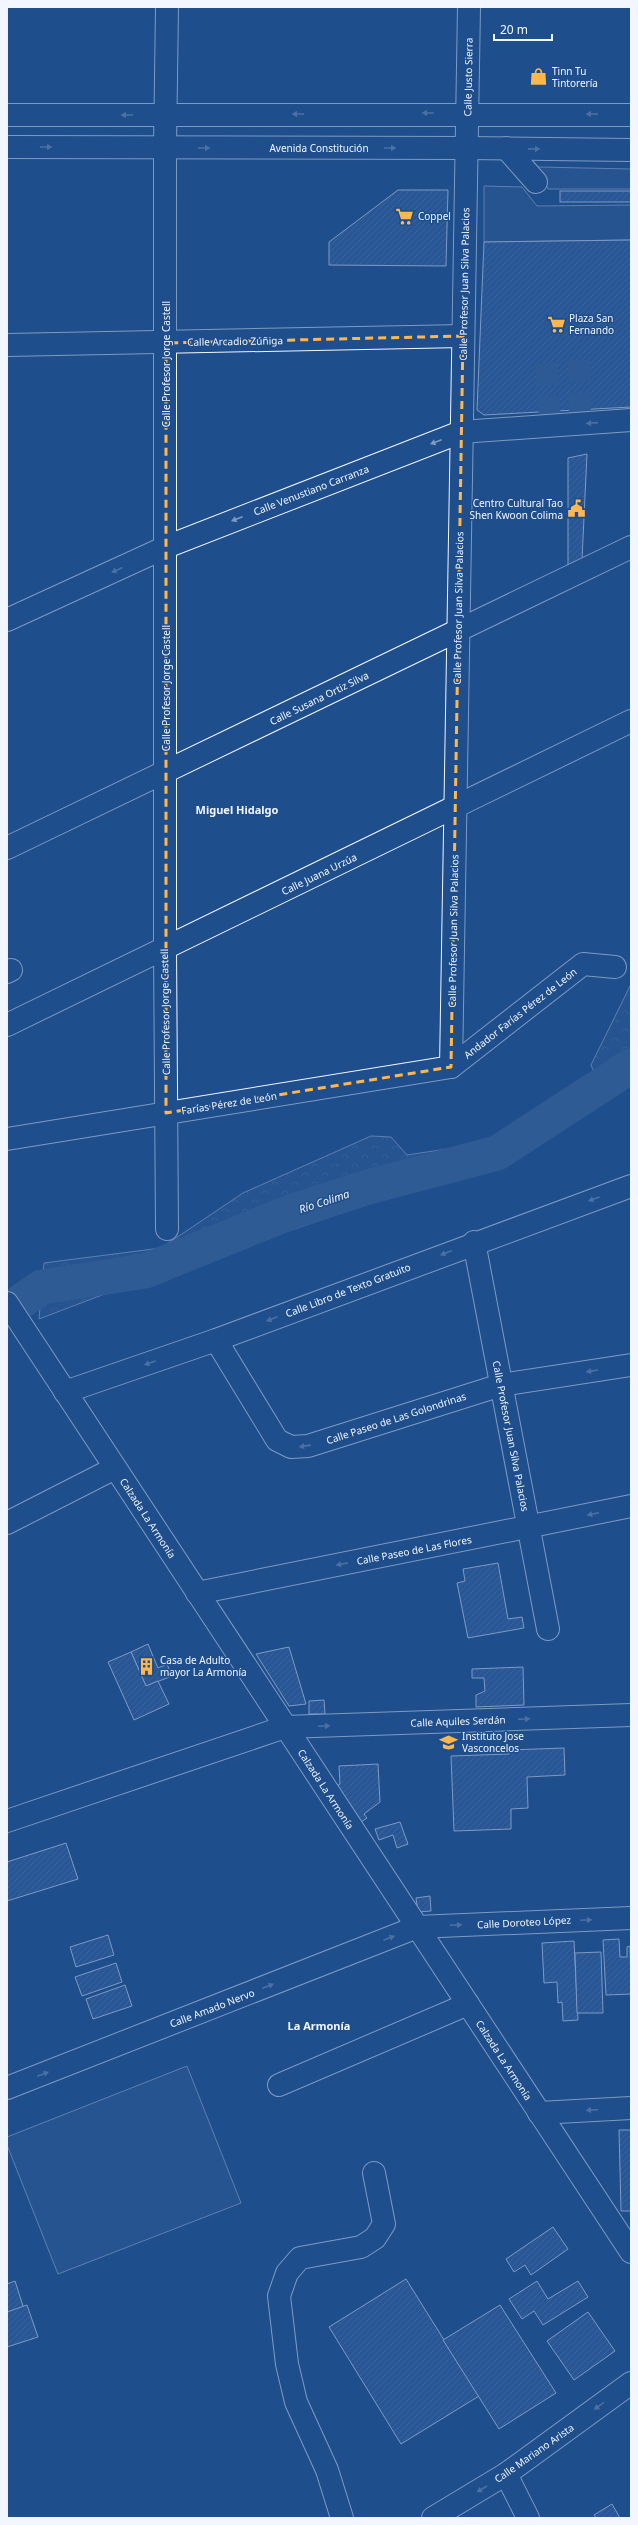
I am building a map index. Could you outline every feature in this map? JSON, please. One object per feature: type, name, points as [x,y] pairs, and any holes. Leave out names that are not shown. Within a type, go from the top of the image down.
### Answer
[{"type":"street","name":"Calle Profesor Jorge Castell","points":[[167,1229],[165,948],[165,148],[168,7]]},
{"type":"street","name":"Calle Justo Sierra","points":[[466,148],[469,7]]},
{"type":"street","points":[[7,115],[166,116],[467,113],[631,115]]},
{"type":"street","name":"Avenida Constitución","points":[[7,147],[506,148],[631,150]]},
{"type":"street","name":"Calle Profesor Juan Silva Palacios","points":[[451,1067],[466,148]]},
{"type":"street","points":[[506,148],[536,182]]},
{"type":"street","name":"Calle Arcadio Zúñiga","points":[[7,345],[463,336]]},
{"type":"street","name":"Calle Venustiano Carranza","points":[[7,620],[166,547],[461,432],[631,420]]},
{"type":"street","name":"Calle Susana Ortiz Silva","points":[[7,848],[631,547]]},
{"type":"street","name":"Calle Juana Urzúa","points":[[7,1025],[631,721]]},
{"type":"street","name":"Andador Farías Pérez de León","points":[[451,1067],[583,964],[615,967]]},
{"type":"street","name":"Farías Pérez de León","points":[[7,1139],[451,1067]]},
{"type":"street","name":"Calle Libro de Texto Gratuito","points":[[65,1392],[216,1340],[474,1242],[631,1186]]},
{"type":"street","name":"Calle Profesor Juan Silva Palacios","points":[[474,1242],[548,1629]]},
{"type":"street","name":"Calzada La Armonía","points":[[7,1303],[631,2252]]},
{"type":"street","name":"Calle Paseo de Las Golondrinas","points":[[216,1340],[277,1440],[291,1447],[308,1446],[501,1385],[631,1365]]},
{"type":"street","points":[[7,1523],[115,1468]]},
{"type":"street","name":"Calle Paseo de Las Flores","points":[[197,1593],[631,1506]]},
{"type":"street","name":"Calle Aquiles Serdán","points":[[7,1821],[285,1727],[631,1715]]},
{"type":"street","name":"Calle Doroteo López","points":[[417,1927],[631,1918]]},
{"type":"street","name":"Calle Amado Nervo","points":[[7,2088],[417,1927]]},
{"type":"street","points":[[279,2085],[468,2004]]},
{"type":"street","points":[[539,2113],[631,2108]]},
{"type":"street","points":[[342,2518],[327,2470],[296,2402],[287,2364],[279,2296],[287,2273],[300,2258],[361,2247],[375,2238],[384,2224],[374,2173]]},
{"type":"street","name":"Calle Mariano Arista","points":[[433,2518],[506,2474],[631,2383]]},
{"type":"street","points":[[506,2474],[528,2518]]},
{"type":"highlighted area","points":[[463,336],[451,1067],[166,1113],[166,343]]},
{"type":"green space","points":[[631,984],[631,1084],[606,1101],[591,1065]]},
{"type":"green space","points":[[371,1136],[391,1137],[407,1155],[460,1147],[475,1168],[123,1287],[39,1319],[44,1263],[161,1248],[243,1193]]},
{"type":"shaded area","points":[[538,167],[631,169],[631,189],[548,189]]},
{"type":"shaded area","points":[[484,186],[522,187],[537,206],[631,205],[631,240],[484,242]]},
{"type":"shaded area","points":[[187,2066],[241,2203],[58,2274],[7,2145],[7,2137]]},
{"type":"building","name":"Coppel","points":[[398,190],[448,190],[446,266],[329,265],[329,242]]},
{"type":"building","points":[[560,191],[631,191],[631,202],[560,202]]},
{"type":"building","name":"Plaza San Fernando","points":[[631,240],[631,407],[484,415],[477,410],[484,242]]},
{"type":"building","name":"Centro Cultural Tao Shen Kwoon Colima","points":[[587,454],[582,560],[568,565],[568,458]]},
{"type":"building","points":[[498,1563],[508,1619],[522,1617],[524,1628],[468,1638],[457,1583],[465,1581],[463,1569]]},
{"type":"building","name":"Casa de Adulto mayor La Armonía","points":[[148,1644],[158,1668],[167,1664],[172,1676],[146,1686],[131,1652]]},
{"type":"building","points":[[289,1647],[306,1704],[289,1706],[256,1654]]},
{"type":"building","points":[[131,1652],[146,1686],[158,1681],[169,1704],[134,1720],[108,1662]]},
{"type":"building","points":[[523,1667],[524,1705],[476,1707],[476,1695],[485,1691],[484,1678],[472,1678],[472,1669]]},
{"type":"building","points":[[324,1700],[325,1714],[309,1714],[309,1701]]},
{"type":"building","name":"Instituto Jose Vasconcelos","points":[[564,1748],[565,1775],[527,1777],[528,1808],[511,1809],[511,1829],[454,1831],[451,1756],[509,1754],[509,1750]]},
{"type":"building","points":[[378,1764],[380,1802],[364,1814],[367,1818],[355,1826],[331,1790],[340,1784],[339,1766]]},
{"type":"building","points":[[400,1822],[408,1844],[397,1848],[393,1835],[379,1840],[375,1829]]},
{"type":"building","points":[[66,1843],[78,1879],[7,1901],[7,1862]]},
{"type":"building","points":[[430,1896],[431,1911],[418,1912],[416,1898]]},
{"type":"building","points":[[108,1935],[114,1955],[76,1967],[70,1947]]},
{"type":"building","points":[[619,1939],[620,1957],[627,1957],[627,1947],[630,1946],[631,1994],[606,1995],[603,1940]]},
{"type":"building","points":[[574,1941],[578,2020],[563,2021],[562,2002],[558,2003],[557,1982],[544,1983],[542,1943]]},
{"type":"building","points":[[601,1952],[603,2013],[577,2013],[575,1953]]},
{"type":"building","points":[[116,1963],[122,1982],[82,1996],[75,1977]]},
{"type":"building","points":[[125,1985],[132,2006],[93,2019],[86,1999]]},
{"type":"building","points":[[619,2130],[631,2130],[631,2211],[621,2211]]},
{"type":"building","points":[[553,2227],[568,2249],[531,2275],[525,2265],[514,2272],[506,2259]]},
{"type":"building","points":[[406,2279],[479,2396],[401,2444],[329,2327]]},
{"type":"building","points":[[15,2281],[25,2312],[7,2318],[7,2284]]},
{"type":"building","points":[[537,2281],[548,2299],[578,2281],[588,2297],[543,2325],[534,2311],[522,2319],[509,2299]]},
{"type":"building","points":[[27,2305],[38,2337],[7,2347],[7,2312]]},
{"type":"building","points":[[500,2305],[556,2393],[499,2429],[443,2340]]},
{"type":"building","points":[[588,2312],[615,2351],[574,2380],[547,2341]]},
{"type":"building","points":[[612,2504],[620,2518],[596,2518],[594,2515]]},
{"type":"waterway","name":"Río Colima","points":[[7,1311],[42,1287],[145,1271],[291,1212],[368,1187],[497,1153],[631,1066]]},
{"type":"tunnel","points":[[579,360],[580,424]]},
{"type":"tunnel","points":[[547,363],[550,426]]},
{"type":"place","name":"Tinn Tu Tintorería","points":[[539,77]]},
{"type":"place","name":"Coppel","points":[[405,216]]},
{"type":"place","name":"Plaza San Fernando","points":[[556,324]]},
{"type":"place","name":"Centro Cultural Tao Shen Kwoon Colima","points":[[576,509]]},
{"type":"place","name":"Casa de Adulto mayor La Armonía","points":[[147,1666]]},
{"type":"place","name":"Instituto Jose Vasconcelos","points":[[449,1742]]},
{"type":"district","name":"Miguel Hidalgo","points":[[237,809]]},
{"type":"district","name":"La Armonía","points":[[319,2025]]}]
